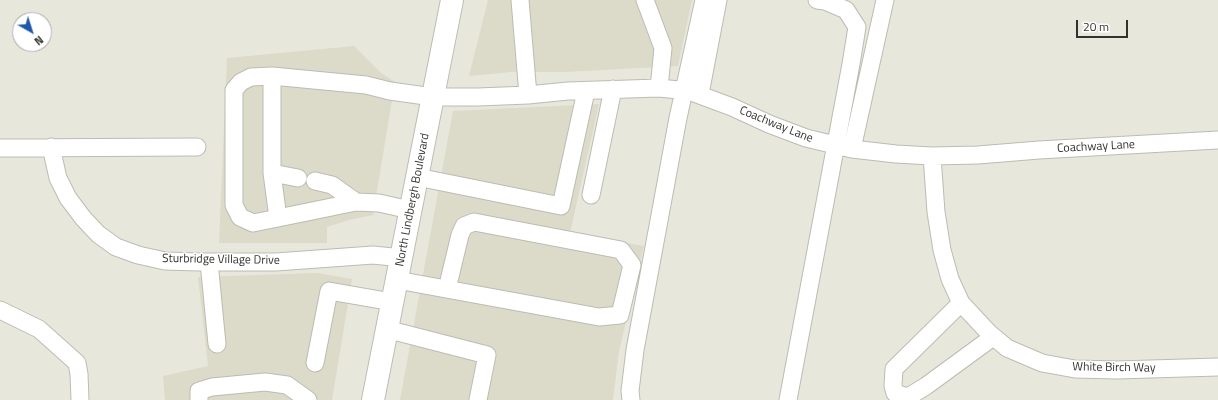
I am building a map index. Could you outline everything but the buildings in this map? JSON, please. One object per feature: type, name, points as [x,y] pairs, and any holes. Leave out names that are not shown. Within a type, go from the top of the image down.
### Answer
[{"type":"main road","name":"North Lindbergh Boulevard","points":[[373,400],[452,0]]},
{"type":"street","points":[[520,0],[528,95]]},
{"type":"street","points":[[645,0],[663,48],[659,88]]},
{"type":"street","points":[[692,92],[704,0]]},
{"type":"street","points":[[631,400],[630,390],[635,350],[692,92],[718,0]]},
{"type":"street","points":[[817,0],[825,1],[846,10],[857,27],[844,147]]},
{"type":"street","points":[[788,400],[844,147],[885,0]]},
{"type":"street","name":"Coachway Lane","points":[[278,218],[253,222],[240,216],[234,205],[234,90],[240,82],[251,77],[272,76],[366,86],[433,97],[528,95],[568,91],[659,88],[692,92],[806,138],[844,147],[896,154],[932,156],[978,155],[1218,140]]},
{"type":"street","points":[[272,76],[272,173],[278,218],[356,202],[379,203],[410,210]]},
{"type":"street","points":[[591,195],[613,89]]},
{"type":"street","points":[[417,177],[561,206],[586,91]]},
{"type":"street","points":[[0,148],[197,146]]},
{"type":"street","name":"Sturbridge Village Drive","points":[[51,147],[58,178],[68,198],[83,218],[98,234],[110,243],[116,247],[138,255],[165,261],[209,262],[276,262],[373,255],[402,258]]},
{"type":"street","name":"White Birch Way","points":[[932,156],[936,212],[942,250],[950,278],[961,303],[993,337],[1007,348],[1042,363],[1075,369],[1117,370],[1218,367]]},
{"type":"street","points":[[272,173],[298,178]]},
{"type":"street","points":[[315,181],[332,186],[356,202]]},
{"type":"street","points":[[397,280],[599,317],[620,315],[632,265],[621,250],[474,222],[464,226],[460,235],[447,289]]},
{"type":"street","points":[[209,262],[217,344]]},
{"type":"street","points":[[315,363],[329,291],[392,302]]},
{"type":"street","points":[[961,303],[894,369],[893,386],[895,393],[908,397],[926,386],[993,337]]},
{"type":"street","points":[[0,310],[39,330],[76,363],[79,374],[80,400]]},
{"type":"street","points":[[386,329],[487,355],[478,400]]},
{"type":"street","points":[[199,400],[200,391],[212,387],[265,382],[287,386],[308,400]]},
{"type":"shaded area","points":[[488,0],[692,0],[678,66],[565,72],[512,72],[469,76]]},
{"type":"shaded area","points":[[354,46],[381,73],[395,82],[373,215],[349,220],[327,227],[327,243],[219,243],[227,58]]},
{"type":"shaded area","points":[[599,104],[570,233],[644,246],[619,351],[613,400],[400,400],[453,111]]},
{"type":"shaded area","points":[[317,273],[352,279],[332,400],[165,400],[163,376],[208,366],[198,277]]}]
